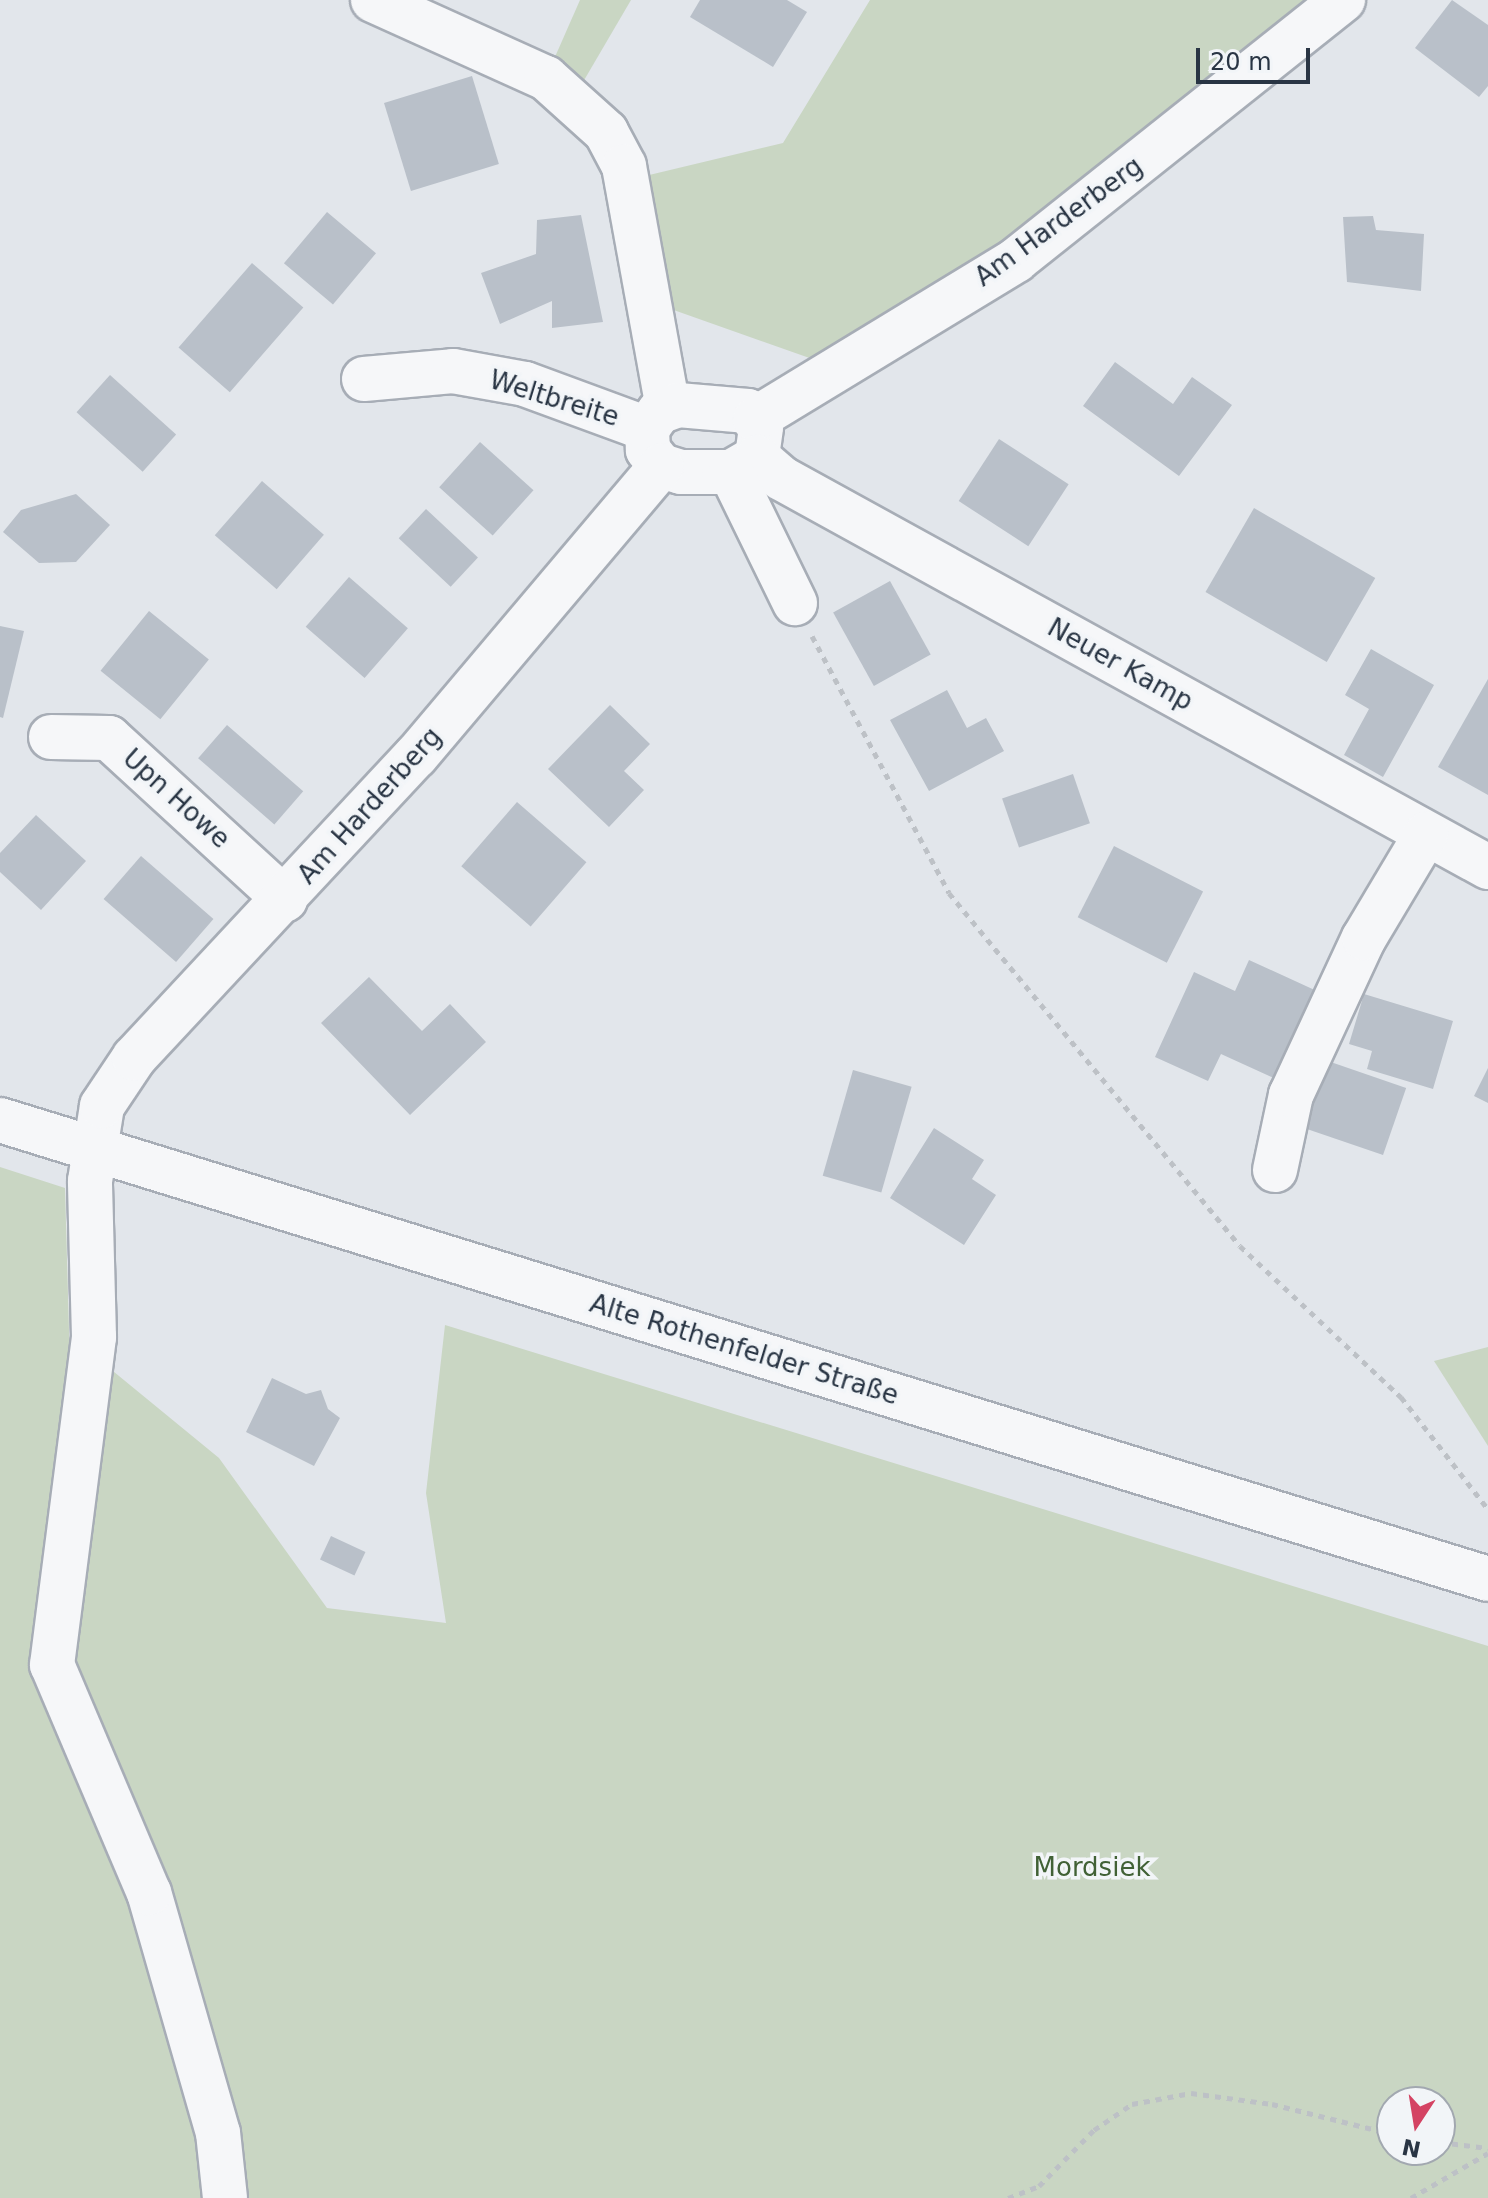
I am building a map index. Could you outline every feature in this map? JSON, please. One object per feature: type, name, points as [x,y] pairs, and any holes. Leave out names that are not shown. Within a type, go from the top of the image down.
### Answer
[{"type":"street","points":[[373,0],[546,78],[577,100],[606,132],[624,166],[659,434],[681,472],[748,449],[795,603]]},
{"type":"street","name":"Am Harderberg","points":[[748,449],[1016,260],[1343,0]]},
{"type":"street","name":"Weltbreite","points":[[364,379],[453,371],[525,384],[659,434]]},
{"type":"street","name":"Neuer Kamp","points":[[659,434],[728,406],[748,449],[781,478],[1488,867]]},
{"type":"street","name":"Am Harderberg","points":[[225,2198],[218,2133],[149,1893],[52,1665],[94,1337],[93,1150],[102,1106],[134,1058],[437,732],[659,434]]},
{"type":"street","name":"Upn Howe","points":[[51,737],[109,738],[285,899]]},
{"type":"street","points":[[1275,1170],[1291,1095],[1364,938],[1426,834]]},
{"type":"street","name":"Alte Rothenfelder Straße","points":[[0,1120],[1488,1579]]},
{"type":"path","points":[[795,603],[949,893],[1240,1246],[1401,1397],[1488,1509]]},
{"type":"path","points":[[1008,2198],[1039,2186],[1094,2130],[1132,2104],[1191,2093],[1272,2104],[1376,2130]]},
{"type":"path","points":[[1456,2145],[1488,2151]]},
{"type":"path","points":[[1411,2198],[1488,2151]]},
{"type":"green space","points":[[580,0],[631,0],[583,82],[551,66]]},
{"type":"green space","points":[[870,0],[1327,0],[1006,250],[818,361],[668,308],[645,176],[783,143]]},
{"type":"green space","name":"Mordsiek","points":[[0,1167],[65,1188],[70,1366],[108,1367],[219,1458],[327,1608],[446,1623],[426,1493],[445,1325],[1488,1646],[1488,2198],[0,2198]]},
{"type":"green space","points":[[1488,1347],[1488,1446],[1434,1361]]},
{"type":"building","points":[[700,0],[787,0],[807,12],[773,67],[690,17]]},
{"type":"building","points":[[1452,0],[1488,25],[1488,86],[1479,97],[1415,48]]},
{"type":"building","points":[[472,76],[499,164],[411,191],[384,103]]},
{"type":"building","points":[[327,212],[376,253],[333,304],[284,263]]},
{"type":"building","points":[[581,215],[603,322],[552,328],[552,301],[500,324],[481,273],[536,254],[537,220]]},
{"type":"building","points":[[1373,216],[1376,230],[1424,234],[1421,291],[1347,282],[1343,217]]},
{"type":"building","points":[[252,263],[303,308],[230,392],[179,348]]},
{"type":"building","points":[[1115,362],[1173,404],[1192,377],[1232,405],[1179,476],[1083,406]]},
{"type":"building","points":[[110,375],[176,435],[143,472],[77,412]]},
{"type":"building","points":[[999,439],[1069,484],[1028,546],[959,501]]},
{"type":"building","points":[[480,442],[534,490],[493,536],[439,487]]},
{"type":"building","points":[[262,481],[324,535],[277,589],[215,535]]},
{"type":"building","points":[[76,494],[110,525],[76,562],[39,563],[3,532],[21,510]]},
{"type":"building","points":[[1254,508],[1375,578],[1327,662],[1206,592]]},
{"type":"building","points":[[426,509],[478,557],[451,587],[399,538]]},
{"type":"building","points":[[349,577],[408,628],[365,678],[306,627]]},
{"type":"building","points":[[890,581],[931,654],[874,686],[833,613]]},
{"type":"building","points":[[149,611],[209,659],[160,719],[101,671]]},
{"type":"building","points":[[0,626],[24,631],[3,718],[0,717]]},
{"type":"building","points":[[1371,649],[1434,685],[1383,777],[1344,755],[1369,709],[1345,695]]},
{"type":"building","points":[[1488,679],[1488,795],[1438,767]]},
{"type":"building","points":[[947,690],[967,728],[986,718],[1004,751],[929,791],[890,720]]},
{"type":"building","points":[[610,705],[650,744],[624,771],[644,790],[609,827],[548,769]]},
{"type":"building","points":[[227,725],[303,791],[274,824],[198,758]]},
{"type":"building","points":[[1073,774],[1090,823],[1019,848],[1002,798]]},
{"type":"building","points":[[517,802],[586,862],[531,927],[461,866]]},
{"type":"building","points":[[36,815],[86,861],[41,910],[0,872],[0,853]]},
{"type":"building","points":[[1114,846],[1203,891],[1167,963],[1078,917]]},
{"type":"building","points":[[141,856],[213,919],[176,962],[104,899]]},
{"type":"building","points":[[1249,960],[1319,992],[1278,1080],[1221,1054],[1208,1081],[1155,1057],[1194,972],[1235,991]]},
{"type":"building","points":[[369,977],[422,1031],[450,1004],[486,1042],[410,1115],[321,1023]]},
{"type":"building","points":[[1364,994],[1453,1021],[1433,1089],[1367,1069],[1372,1051],[1349,1044]]},
{"type":"building","points":[[1322,1059],[1406,1088],[1383,1155],[1299,1126]]},
{"type":"building","points":[[1488,1068],[1488,1103],[1474,1096]]},
{"type":"building","points":[[853,1070],[912,1087],[881,1193],[823,1176]]},
{"type":"building","points":[[934,1128],[984,1160],[972,1179],[996,1195],[964,1245],[890,1198]]},
{"type":"building","points":[[272,1378],[306,1394],[321,1390],[328,1409],[340,1418],[314,1466],[246,1432]]},
{"type":"building","points":[[331,1536],[365,1552],[354,1576],[320,1560]]}]
